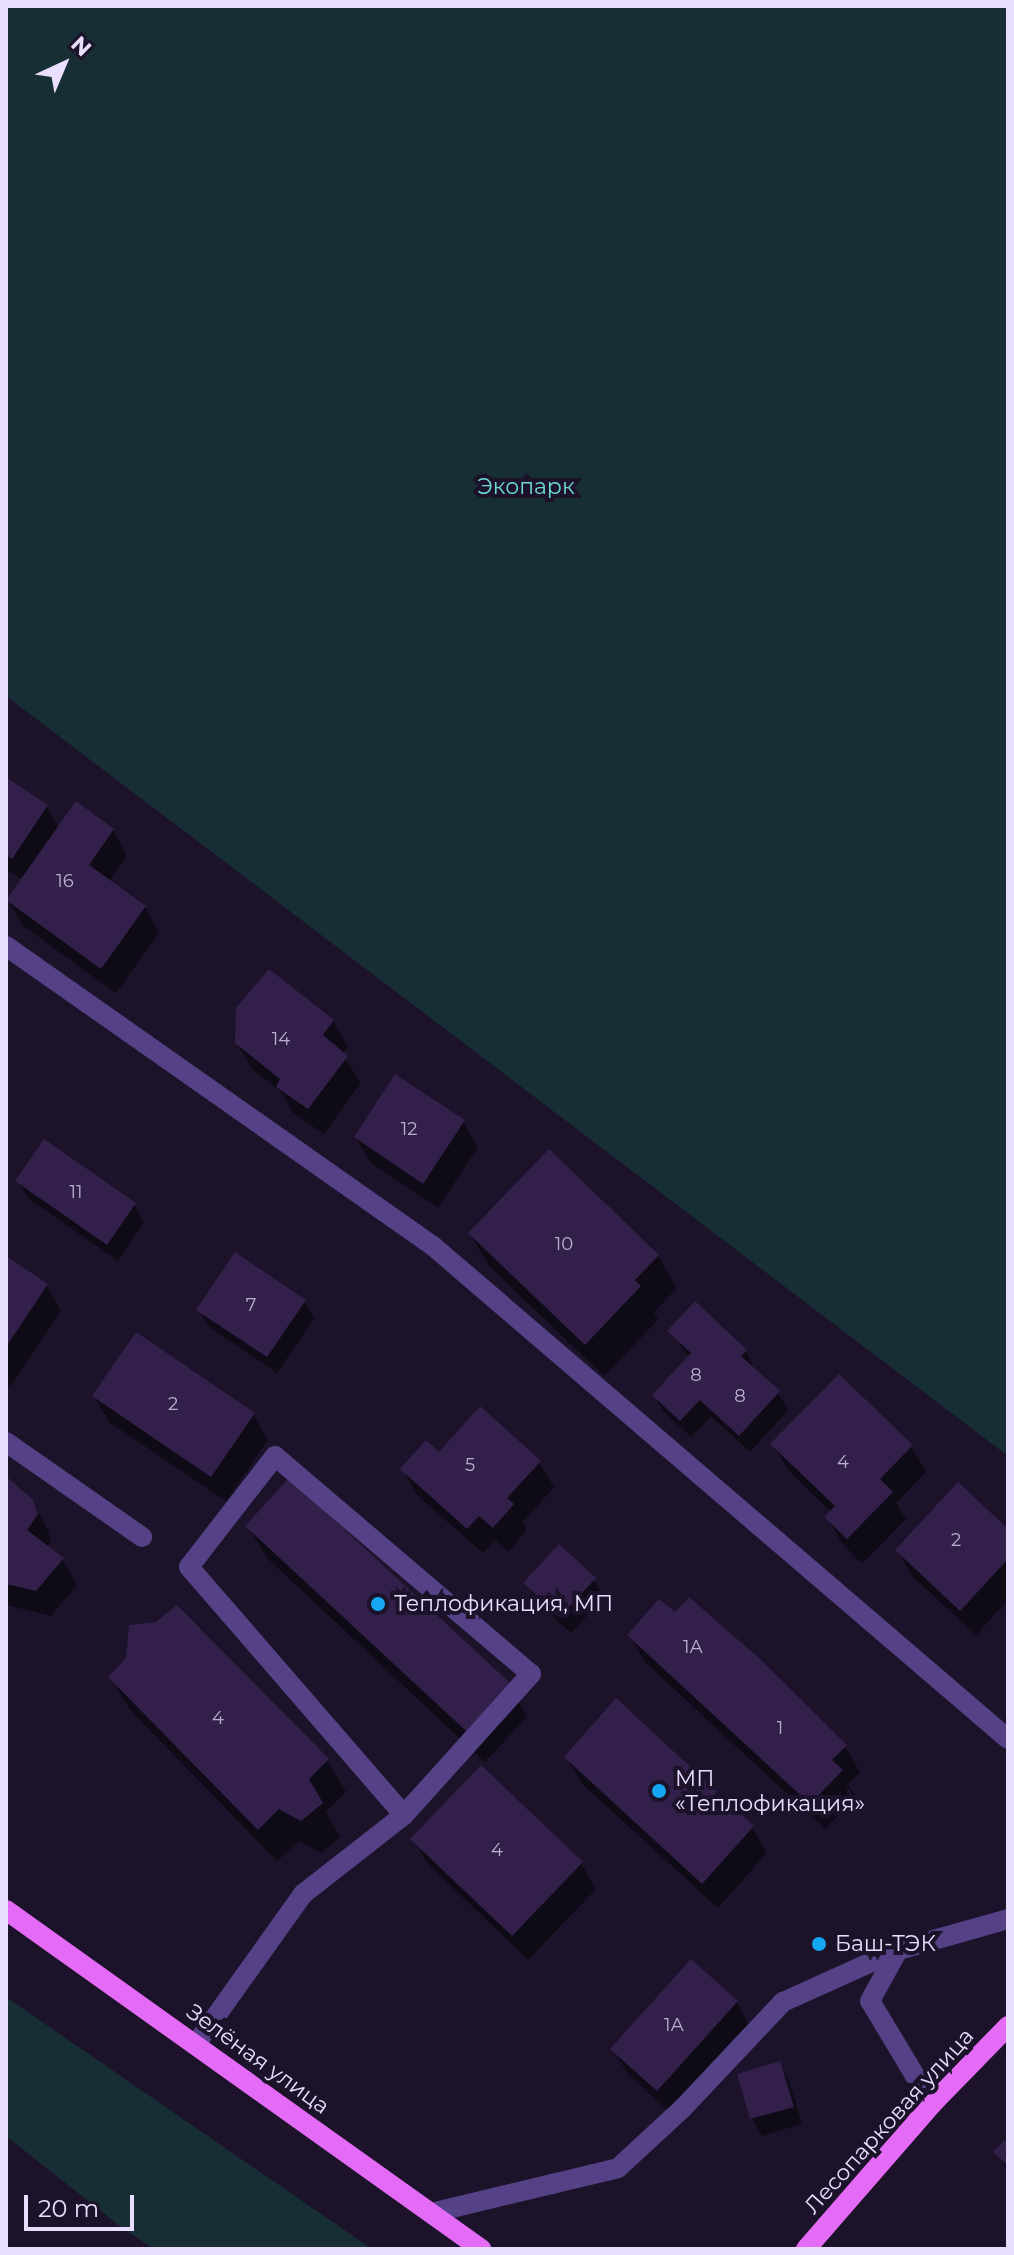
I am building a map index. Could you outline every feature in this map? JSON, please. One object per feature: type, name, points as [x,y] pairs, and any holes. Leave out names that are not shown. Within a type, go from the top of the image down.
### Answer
[{"type":"main road","name":"Зелёная улица","points":[[6,1910],[481,2249]]},
{"type":"main road","name":"Лесопарковая улица","points":[[806,2249],[932,2104],[1008,2026]]},
{"type":"street","points":[[6,946],[433,1246],[1008,1739]]},
{"type":"street","points":[[6,1442],[142,1537]]},
{"type":"street","points":[[196,2044],[303,1894],[404,1815],[531,1674],[275,1456],[189,1567],[404,1815]]},
{"type":"street","points":[[431,2213],[618,2168],[682,2109],[783,2002],[898,1950],[1008,1919]]},
{"type":"street","points":[[898,1950],[870,2001],[932,2104]]},
{"type":"green space","name":"Экопарк","points":[[6,6],[1008,6],[1008,1456],[6,696]]},
{"type":"green space","points":[[6,1997],[372,2249],[154,2249],[121,2227],[6,2136]]},
{"type":"building","points":[[6,777],[48,805],[12,859],[6,855]]},
{"type":"building","points":[[76,801],[114,829],[89,865],[146,906],[101,969],[6,900]]},
{"type":"building","points":[[269,969],[334,1020],[323,1035],[348,1056],[308,1109],[276,1087],[280,1079],[235,1043],[236,1008]]},
{"type":"building","points":[[395,1074],[465,1120],[423,1184],[354,1137]]},
{"type":"building","points":[[44,1139],[136,1203],[107,1245],[15,1181]]},
{"type":"building","points":[[549,1149],[659,1255],[635,1280],[641,1286],[585,1345],[468,1233]]},
{"type":"building","points":[[235,1252],[306,1300],[267,1357],[196,1310]]},
{"type":"building","points":[[6,1256],[48,1284],[6,1347]]},
{"type":"building","points":[[695,1301],[747,1350],[741,1356],[780,1391],[739,1436],[700,1400],[680,1421],[652,1395],[691,1353],[667,1331]]},
{"type":"building","points":[[136,1332],[255,1413],[211,1477],[92,1396]]},
{"type":"building","points":[[839,1374],[913,1445],[880,1479],[893,1492],[847,1539],[824,1517],[835,1506],[770,1444]]},
{"type":"building","points":[[480,1406],[541,1461],[507,1498],[514,1504],[493,1528],[479,1516],[467,1529],[400,1469],[426,1440],[439,1452]]},
{"type":"building","points":[[8,1478],[33,1500],[38,1514],[27,1530],[64,1558],[36,1591],[6,1584]]},
{"type":"building","name":"Теплофикация, МП","points":[[289,1478],[510,1683],[466,1731],[245,1526]]},
{"type":"building","points":[[958,1482],[1008,1529],[1008,1559],[960,1611],[895,1550]]},
{"type":"building","points":[[559,1544],[596,1578],[560,1617],[523,1583]]},
{"type":"building","points":[[689,1597],[760,1659],[847,1745],[832,1760],[843,1770],[810,1804],[627,1635],[659,1599],[675,1612]]},
{"type":"building","points":[[177,1605],[329,1759],[309,1779],[323,1803],[301,1821],[279,1809],[258,1830],[108,1677],[126,1658],[129,1625],[156,1622]]},
{"type":"building","name":"МП «Теплофикация»","points":[[616,1698],[754,1826],[702,1884],[564,1757]]},
{"type":"building","points":[[481,1765],[583,1862],[512,1936],[410,1839]]},
{"type":"building","points":[[691,1959],[738,2001],[657,2091],[610,2049]]},
{"type":"building","points":[[780,2061],[794,2107],[750,2119],[737,2074]]},
{"type":"building","points":[[1008,2137],[1008,2166],[993,2152]]},
{"type":"place","name":"Теплофикация, МП","points":[[378,1604]]},
{"type":"place","name":"МП «Теплофикация»","points":[[659,1791]]},
{"type":"place","name":"Баш-ТЭК","points":[[819,1944]]}]
